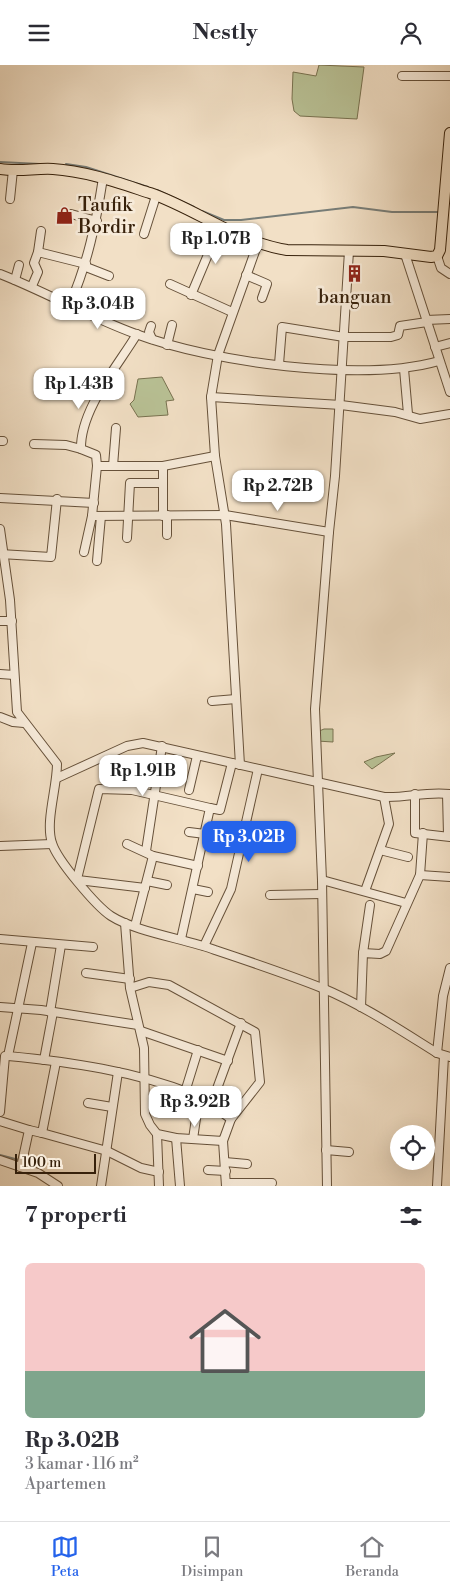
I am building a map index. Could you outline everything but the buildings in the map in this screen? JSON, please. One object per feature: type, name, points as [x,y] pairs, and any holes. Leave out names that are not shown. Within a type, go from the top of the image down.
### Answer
[{"type":"main road","points":[[0,169],[53,169],[103,178],[156,196],[258,243],[286,250],[384,251],[437,256],[440,250],[450,133]]},
{"type":"street","points":[[402,76],[450,76]]},
{"type":"street","points":[[10,199],[13,170]]},
{"type":"street","points":[[70,304],[86,266],[97,221],[103,178]]},
{"type":"street","points":[[144,234],[156,196]]},
{"type":"street","points":[[71,214],[97,221]]},
{"type":"street","points":[[191,295],[220,226]]},
{"type":"street","points":[[32,286],[38,272],[34,267],[41,231]]},
{"type":"street","points":[[78,880],[99,789],[132,790],[220,810],[236,764],[236,699],[225,515],[215,455],[211,397],[218,355],[258,243]]},
{"type":"street","points":[[327,1186],[322,988],[322,880],[316,781],[315,709],[341,405],[349,251]]},
{"type":"street","points":[[38,252],[86,266],[109,276]]},
{"type":"street","points":[[405,254],[450,392]]},
{"type":"street","points":[[437,256],[441,268],[450,274]]},
{"type":"street","points":[[15,280],[19,265]]},
{"type":"street","points":[[0,274],[32,286],[136,334],[167,345],[279,364],[342,369],[404,369],[439,361]]},
{"type":"street","points":[[246,275],[267,284],[262,298]]},
{"type":"street","points":[[170,284],[232,312]]},
{"type":"street","points":[[279,364],[282,327],[344,337],[396,337],[400,326],[450,319]]},
{"type":"street","points":[[167,345],[172,325]]},
{"type":"street","points":[[151,326],[152,339]]},
{"type":"street","points":[[81,449],[85,427],[96,398],[136,334]]},
{"type":"street","points":[[434,347],[450,343]]},
{"type":"street","points":[[404,369],[408,414]]},
{"type":"street","points":[[211,397],[341,405],[408,414],[424,419],[450,414]]},
{"type":"street","points":[[113,466],[116,428]]},
{"type":"street","points":[[34,444],[66,445],[96,455],[94,503],[84,553]]},
{"type":"street","points":[[97,466],[163,466],[215,455]]},
{"type":"street","points":[[163,466],[167,535]]},
{"type":"street","points":[[127,538],[130,483],[163,483]]},
{"type":"street","points":[[0,498],[57,499],[94,503]]},
{"type":"street","points":[[2,553],[33,552],[48,557],[52,555],[57,499]]},
{"type":"street","points":[[92,516],[225,515],[329,532]]},
{"type":"street","points":[[97,561],[101,516]]},
{"type":"street","points":[[0,529],[12,621],[17,712],[57,764],[70,771]]},
{"type":"street","points":[[0,621],[12,621]]},
{"type":"street","points":[[0,674],[14,675]]},
{"type":"street","points":[[212,701],[236,699]]},
{"type":"street","points":[[0,717],[13,723],[24,723]]},
{"type":"street","points":[[57,778],[135,744],[162,746],[197,756],[384,797],[428,792],[448,794],[449,836],[415,833],[415,794]]},
{"type":"street","points":[[135,926],[146,884],[154,795],[162,746]]},
{"type":"street","points":[[189,790],[197,756]]},
{"type":"street","points":[[57,764],[57,778],[50,823],[52,844],[78,880],[103,909],[125,923],[204,946],[322,988],[361,1007],[444,1056]]},
{"type":"street","points":[[204,946],[231,889],[258,769]]},
{"type":"street","points":[[365,891],[389,824],[384,797]]},
{"type":"street","points":[[181,939],[210,808]]},
{"type":"street","points":[[189,832],[205,834]]},
{"type":"street","points":[[363,953],[380,954],[386,951],[420,875],[424,833]]},
{"type":"street","points":[[0,845],[52,844]]},
{"type":"street","points":[[127,844],[150,853],[198,866]]},
{"type":"street","points":[[380,850],[408,857]]},
{"type":"street","points":[[420,875],[450,877]]},
{"type":"street","points":[[78,880],[168,885]]},
{"type":"street","points":[[322,880],[406,903]]},
{"type":"street","points":[[193,889],[208,892]]},
{"type":"street","points":[[270,895],[322,894]]},
{"type":"street","points":[[361,1007],[363,953],[370,905]]},
{"type":"street","points":[[125,923],[130,988],[144,1048],[145,1114],[157,1134],[159,1186]]},
{"type":"street","points":[[0,939],[93,947]]},
{"type":"street","points":[[0,1112],[5,1055],[19,1009],[32,943]]},
{"type":"street","points":[[44,1060],[61,945]]},
{"type":"street","points":[[437,1186],[447,992],[450,968]]},
{"type":"street","points":[[86,973],[130,979]]},
{"type":"street","points":[[130,988],[149,981],[169,985],[241,1023],[256,1035],[260,1082],[231,1119],[223,1141],[226,1184],[272,1183]]},
{"type":"street","points":[[0,1007],[52,1012],[139,1028],[228,1061]]},
{"type":"street","points":[[211,1105],[241,1023]]},
{"type":"street","points":[[185,1092],[198,1050]]},
{"type":"street","points":[[5,1055],[118,1072],[143,1078],[200,1098],[231,1119]]},
{"type":"street","points":[[42,1133],[56,1062]]},
{"type":"street","points":[[101,1186],[118,1072]]},
{"type":"street","points":[[193,1139],[200,1098]]},
{"type":"street","points":[[88,1103],[112,1107]]},
{"type":"street","points":[[0,1121],[107,1151],[141,1168],[159,1172]]},
{"type":"street","points":[[22,1163],[29,1130]]},
{"type":"street","points":[[157,1134],[176,1138],[223,1141]]},
{"type":"street","points":[[176,1138],[180,1186]]},
{"type":"street","points":[[326,1150],[349,1152]]},
{"type":"street","points":[[0,1160],[22,1163],[58,1186]]},
{"type":"street","points":[[225,1162],[247,1164]]},
{"type":"street","points":[[208,1170],[226,1171]]},
{"type":"green space","points":[[319,65],[364,67],[357,119],[300,116],[294,111],[292,99],[293,72],[316,76]]},
{"type":"green space","points":[[162,377],[174,400],[166,401],[168,415],[138,417],[130,404],[134,400],[138,379]]},
{"type":"green space","points":[[324,729],[333,729],[333,742],[317,741],[317,732]]},
{"type":"green space","points":[[395,753],[372,769],[364,762],[376,757]]},
{"type":"waterway","points":[[0,162],[40,164]]},
{"type":"waterway","points":[[66,164],[86,167],[148,187]]},
{"type":"waterway","points":[[157,190],[194,207]]},
{"type":"waterway","points":[[202,211],[224,220],[241,220],[353,207],[392,212],[440,212]]},
{"type":"waterway","points":[[0,1155],[19,1160]]},
{"type":"waterway","points":[[24,1161],[46,1174]]},
{"type":"place","name":"Taufik Bordir","points":[[64,215]]},
{"type":"place","name":"banguan","points":[[355,273]]}]
